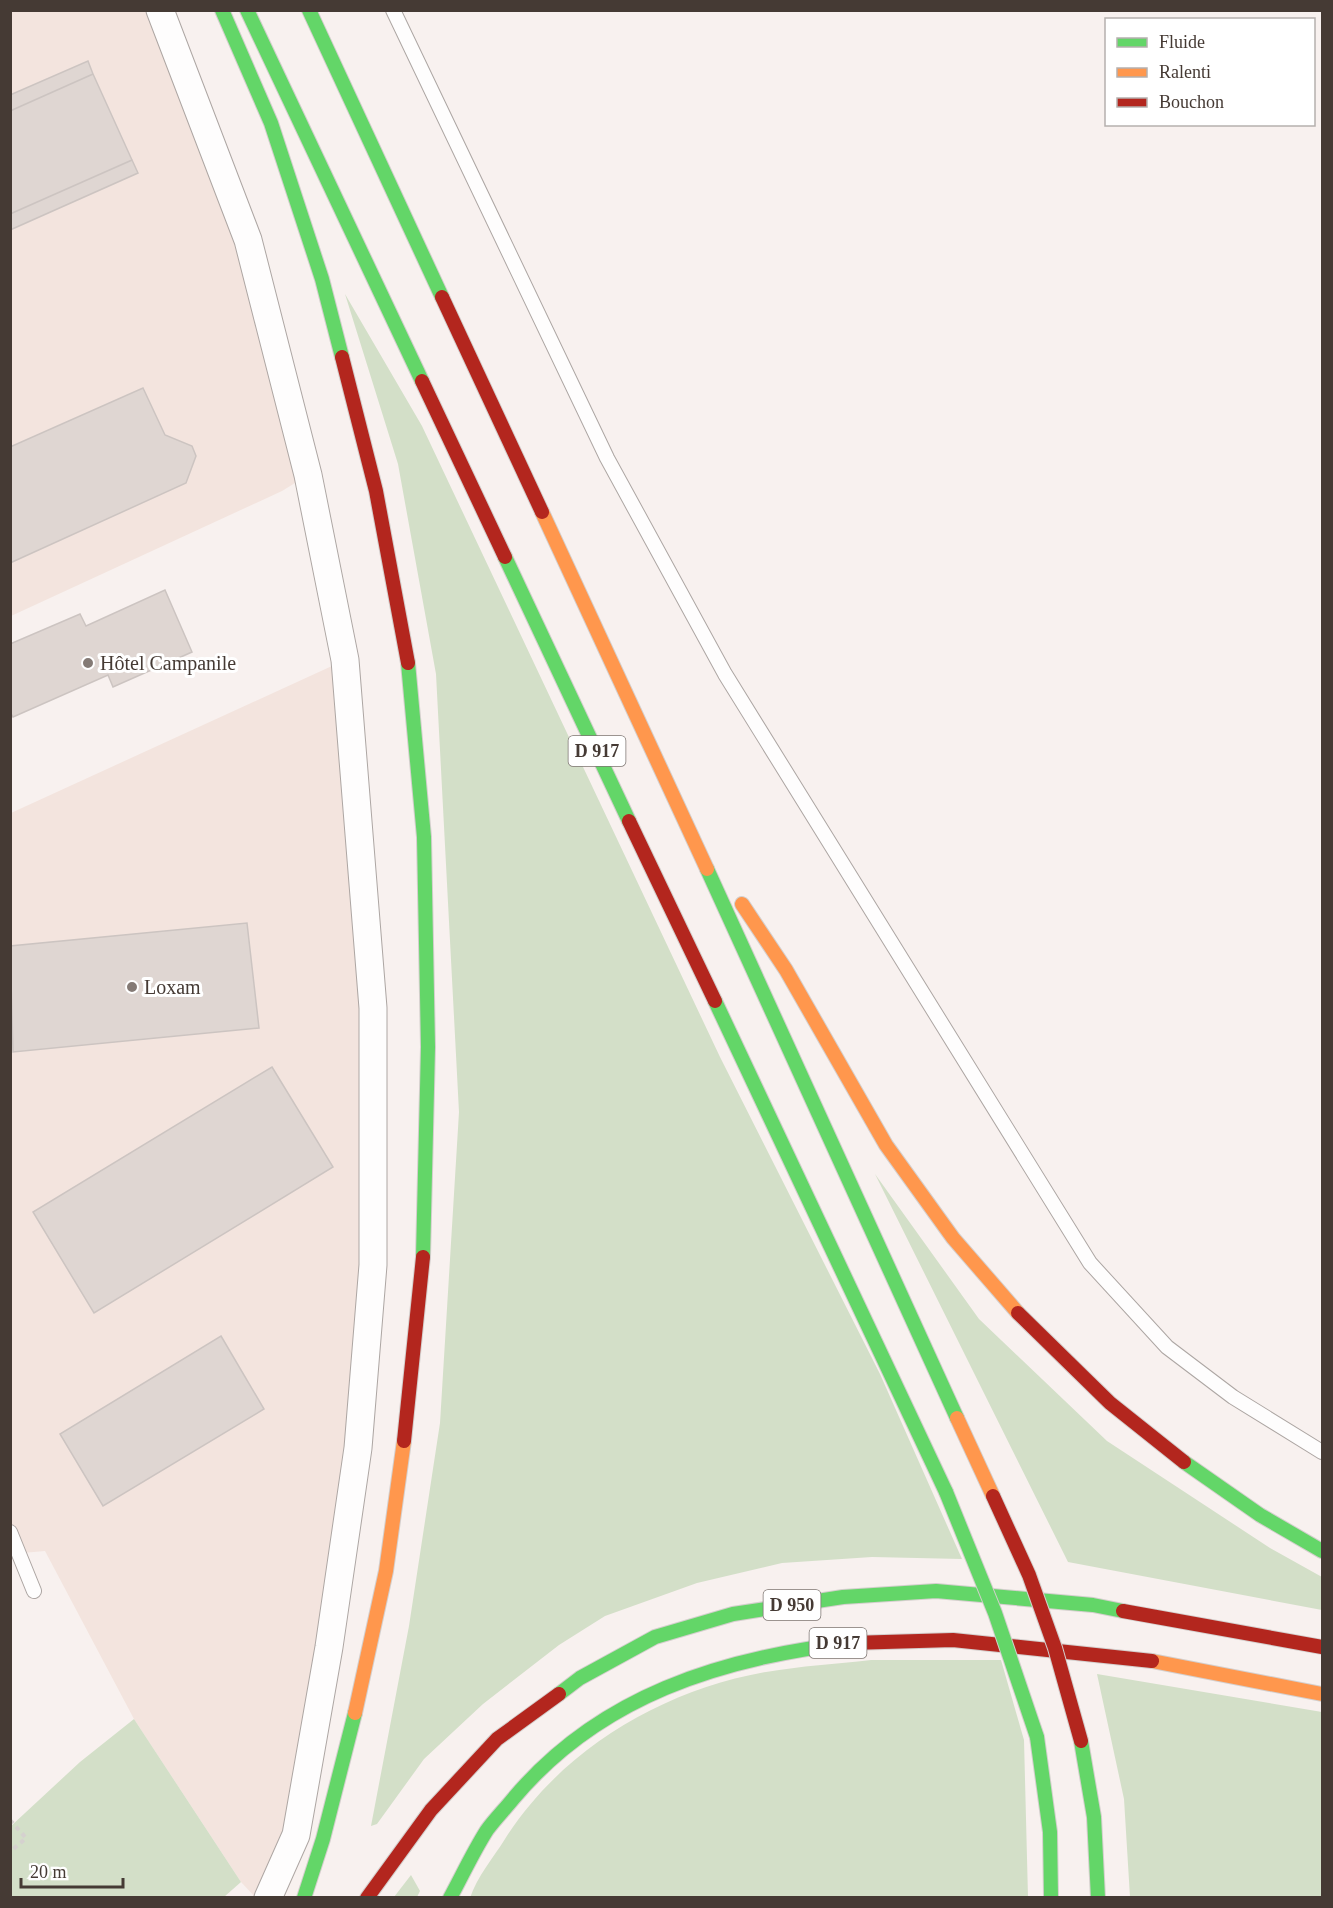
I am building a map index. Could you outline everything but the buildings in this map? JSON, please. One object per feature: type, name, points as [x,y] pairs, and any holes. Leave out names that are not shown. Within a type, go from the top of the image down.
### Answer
[{"type":"highway","points":[[222,10],[271,123],[318,268],[376,491],[406,642],[424,837],[428,1047],[426,1231],[402,1465],[386,1571],[362,1691],[323,1839],[304,1898]]},
{"type":"highway","name":"D 917","points":[[247,10],[972,1550],[1010,1652],[1037,1737],[1050,1832],[1051,1898]]},
{"type":"highway","name":"D 917","points":[[309,10],[682,814]]},
{"type":"highway","points":[[682,814],[1029,1575],[1055,1648],[1081,1741],[1094,1817],[1098,1898]]},
{"type":"highway","points":[[682,814],[792,980],[838,1068],[885,1144],[933,1213],[985,1277],[1035,1333],[1092,1388],[1158,1444],[1230,1496],[1323,1551]]},
{"type":"highway","name":"D 950","points":[[367,1898],[430,1810],[497,1738],[580,1678],[655,1637],[733,1614],[843,1597],[936,1591],[1093,1605],[1323,1647]]},
{"type":"highway","name":"D 917","points":[[450,1898],[465,1862],[506,1805],[546,1759],[609,1713],[674,1681],[744,1661],[826,1643],[944,1639],[1102,1653],[1323,1694]]},
{"type":"street","points":[[160,10],[248,240],[308,475],[345,660],[373,1008],[373,1265],[358,1448],[329,1647],[296,1835],[268,1898]]},
{"type":"lane","points":[[393,10],[607,458],[725,674],[1090,1263],[1167,1347],[1233,1397],[1323,1452]]},
{"type":"lane","points":[[10,1532],[34,1591]]},
{"type":"path","points":[[10,1820],[27,1838],[10,1852]]},
{"type":"shaded area","points":[[10,11],[160,11],[248,240],[308,475],[282,491],[11,616]]},
{"type":"shaded area","points":[[345,660],[373,1265],[296,1835],[255,1897],[241,1882],[134,1719],[45,1551],[11,1554],[11,813]]},
{"type":"green space","points":[[345,294],[422,426],[720,1057],[880,1374],[962,1559],[872,1557],[782,1563],[697,1583],[605,1616],[559,1645],[483,1704],[424,1759],[377,1824],[371,1826],[409,1626],[440,1423],[459,1112],[436,674],[398,464]]},
{"type":"green space","points":[[875,1174],[979,1319],[1107,1441],[1270,1548],[1322,1577],[1322,1610],[1068,1562]]},
{"type":"green space","points":[[871,1660],[1001,1660],[1024,1740],[1028,1897],[470,1898],[486,1868],[528,1807],[555,1777],[585,1751],[618,1728],[690,1693],[728,1681],[779,1670]]},
{"type":"green space","points":[[1097,1674],[1322,1712],[1322,1897],[1130,1897],[1124,1799]]},
{"type":"green space","points":[[134,1719],[241,1882],[224,1897],[11,1897],[11,1826],[80,1762]]},
{"type":"green space","points":[[411,1875],[420,1891],[417,1897],[394,1897]]},
{"type":"traffic: fast","points":[[222,10],[271,123],[322,279],[342,357]]},
{"type":"traffic: fast","points":[[247,10],[422,381]]},
{"type":"traffic: fast","points":[[309,10],[442,297]]},
{"type":"traffic: fast","points":[[505,557],[629,821]]},
{"type":"traffic: fast","points":[[408,663],[424,837],[428,1047],[423,1257]]},
{"type":"traffic: fast","points":[[707,869],[957,1418]]},
{"type":"traffic: fast","points":[[715,1001],[946,1492]]},
{"type":"traffic: fast","points":[[1184,1462],[1260,1515],[1322,1551]]},
{"type":"traffic: fast","points":[[946,1492],[995,1613],[1037,1737]]},
{"type":"traffic: fast","points":[[559,1694],[580,1678],[655,1637],[733,1614],[843,1597],[936,1591],[1093,1605],[1123,1611]]},
{"type":"traffic: fast","points":[[450,1898],[487,1830],[513,1799],[547,1763],[584,1733],[623,1708],[665,1688],[709,1672],[755,1659],[850,1643]]},
{"type":"traffic: fast","points":[[304,1898],[323,1839],[355,1713]]},
{"type":"traffic: fast","points":[[1037,1737],[1050,1832],[1051,1898]]},
{"type":"traffic: fast","points":[[1081,1741],[1094,1817],[1098,1898]]},
{"type":"traffic: slow","points":[[542,512],[707,869]]},
{"type":"traffic: slow","points":[[742,904],[786,970],[886,1145],[953,1238],[1018,1313]]},
{"type":"traffic: slow","points":[[957,1418],[993,1496]]},
{"type":"traffic: slow","points":[[355,1713],[386,1571],[404,1441]]},
{"type":"traffic: slow","points":[[1152,1661],[1322,1694]]},
{"type":"traffic: jam","points":[[442,297],[542,512]]},
{"type":"traffic: jam","points":[[342,357],[376,491],[408,663]]},
{"type":"traffic: jam","points":[[422,381],[505,557]]},
{"type":"traffic: jam","points":[[629,821],[715,1001]]},
{"type":"traffic: jam","points":[[404,1441],[423,1257]]},
{"type":"traffic: jam","points":[[1018,1313],[1110,1403],[1184,1462]]},
{"type":"traffic: jam","points":[[993,1496],[1029,1575],[1055,1648],[1081,1741]]},
{"type":"traffic: jam","points":[[1123,1611],[1322,1647]]},
{"type":"traffic: jam","points":[[850,1643],[953,1640],[1152,1661]]},
{"type":"traffic: jam","points":[[367,1898],[431,1810],[497,1739],[559,1694]]},
{"type":"place","name":"Hôtel Campanile","points":[[88,663]]},
{"type":"place","name":"Loxam","points":[[132,987]]}]
